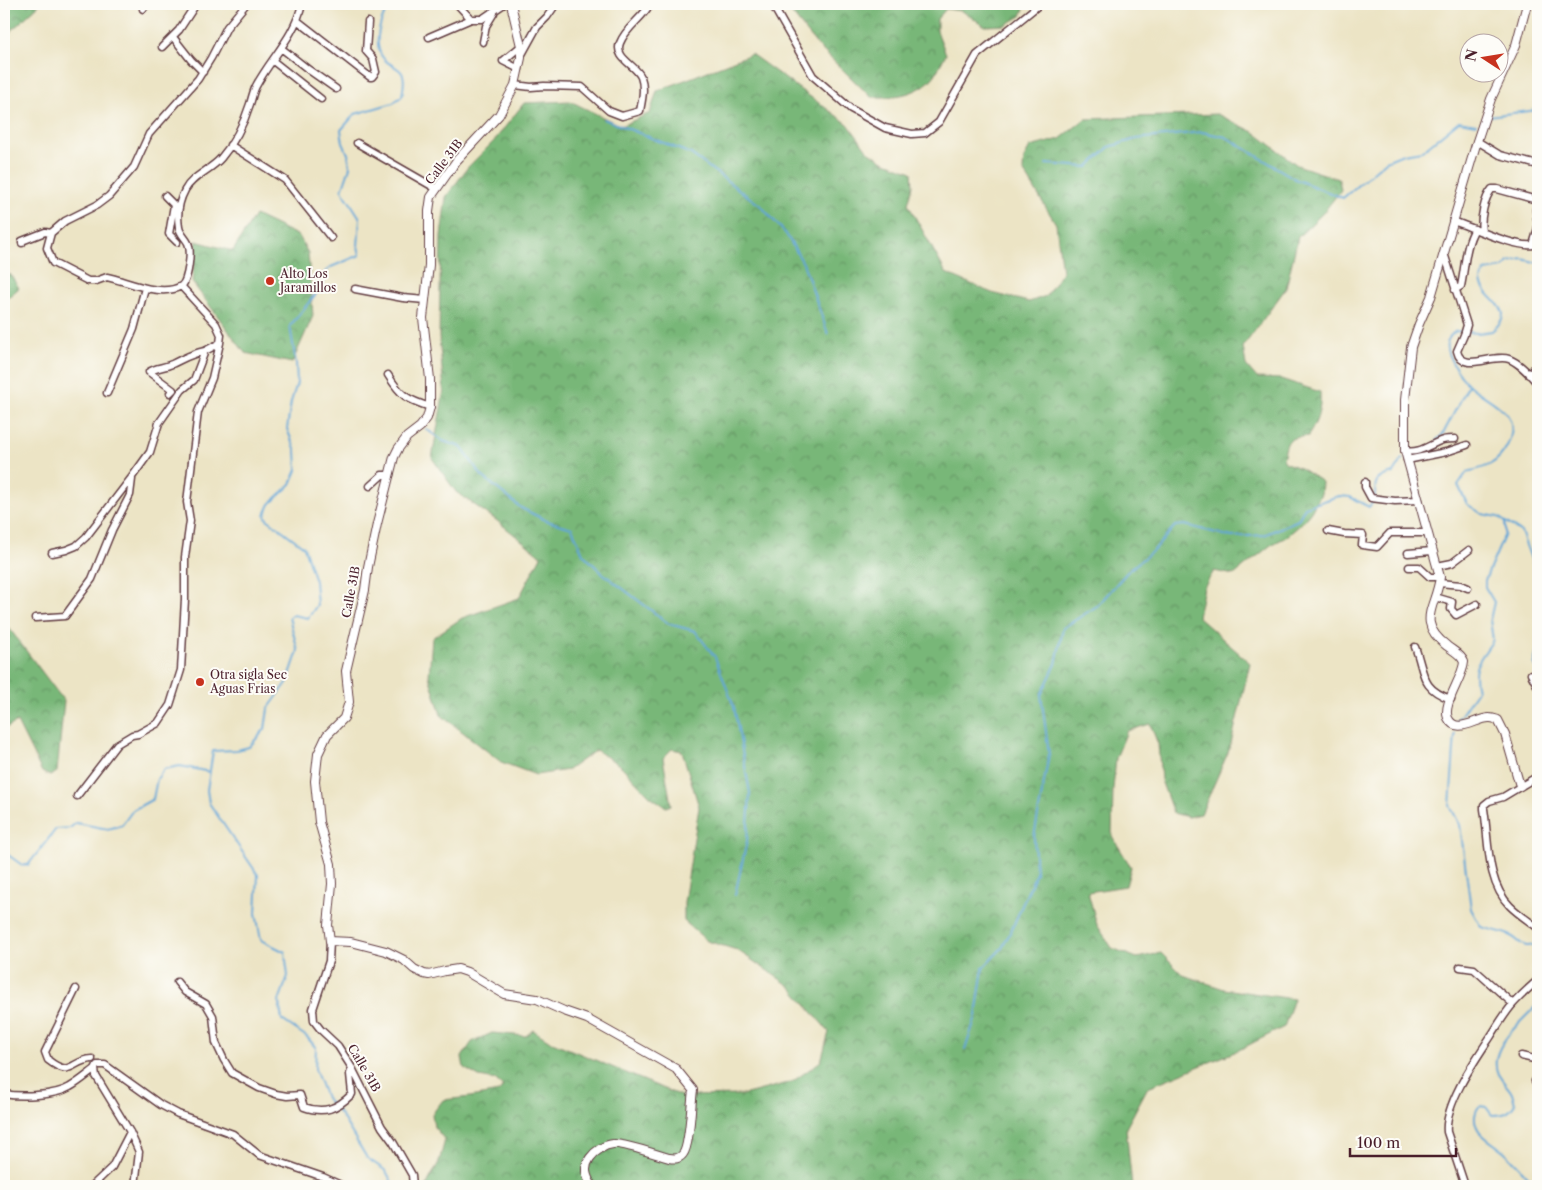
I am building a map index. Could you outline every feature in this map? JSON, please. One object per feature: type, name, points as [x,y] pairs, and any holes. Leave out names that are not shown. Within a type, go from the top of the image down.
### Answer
[{"type":"street","points":[[162,47],[173,37],[196,4]]},
{"type":"street","points":[[246,4],[228,26],[203,72],[152,130],[134,166],[109,196],[97,206],[65,221],[51,233],[48,248],[51,258],[56,265],[88,281],[96,281],[107,276],[145,288],[165,290],[181,286],[185,282],[190,248],[179,230],[178,210],[181,199],[189,184],[210,169],[230,145],[250,106],[256,87],[298,21],[302,4]]},
{"type":"street","points":[[457,4],[471,19]]},
{"type":"street","points":[[429,37],[471,19],[482,20],[504,4]]},
{"type":"street","name":"Calle 31B","points":[[413,1186],[412,1175],[382,1126],[352,1068],[338,1046],[321,1030],[313,1017],[313,1009],[329,961],[330,941],[328,925],[332,884],[331,864],[319,822],[315,781],[318,754],[327,735],[344,718],[349,702],[346,671],[365,590],[376,524],[390,474],[398,449],[420,427],[430,407],[430,379],[424,336],[431,197],[457,160],[499,115],[515,85],[521,56],[521,46],[511,4]]},
{"type":"street","points":[[521,56],[537,27],[556,4]]},
{"type":"street","points":[[515,85],[582,88],[605,109],[622,116],[640,112],[644,90],[642,78],[637,69],[621,56],[619,48],[629,29],[647,10],[650,4]]},
{"type":"street","points":[[772,4],[813,76],[851,109],[885,128],[912,134],[925,133],[939,122],[977,55],[1040,4]]},
{"type":"street","points":[[1520,786],[1505,734],[1498,720],[1490,718],[1460,725],[1452,723],[1447,714],[1464,662],[1457,653],[1433,632],[1430,623],[1429,613],[1439,580],[1437,566],[1426,533],[1405,451],[1405,400],[1411,347],[1431,297],[1491,99],[1520,36],[1527,4]]},
{"type":"street","points":[[483,42],[486,26],[495,12]]},
{"type":"street","points":[[298,21],[372,77],[376,72],[373,59],[366,51],[368,22]]},
{"type":"street","points":[[173,37],[203,72]]},
{"type":"street","points":[[519,69],[503,61],[521,46]]},
{"type":"street","points":[[281,48],[308,70],[336,89]]},
{"type":"street","points":[[273,61],[322,99]]},
{"type":"street","points":[[1477,141],[1500,155],[1538,164]]},
{"type":"street","points":[[357,143],[436,189]]},
{"type":"street","points":[[230,145],[285,180],[331,238]]},
{"type":"street","points":[[1453,221],[1506,240],[1531,246],[1535,241],[1538,227],[1536,210],[1538,199],[1497,189],[1492,190],[1487,197],[1481,224],[1482,231]]},
{"type":"street","points":[[165,196],[174,205],[169,234],[177,242]]},
{"type":"street","points":[[1456,290],[1461,286],[1472,234],[1475,229]]},
{"type":"street","points":[[22,243],[22,241],[45,232],[51,233]]},
{"type":"street","points":[[1444,252],[1467,325],[1457,351],[1460,358],[1466,362],[1498,356],[1507,358],[1515,361],[1538,384]]},
{"type":"street","points":[[77,796],[117,744],[158,723],[173,698],[181,670],[186,599],[185,557],[190,521],[187,502],[198,412],[209,387],[220,343],[219,329],[181,286]]},
{"type":"street","points":[[107,393],[134,329],[145,288]]},
{"type":"street","points":[[355,289],[425,300]]},
{"type":"street","points":[[170,393],[173,390],[149,372],[154,368],[170,365],[220,343]]},
{"type":"street","points":[[52,553],[76,546],[86,537],[132,478],[150,452],[158,424],[182,390],[194,380],[205,351]]},
{"type":"street","points":[[1529,375],[1538,363]]},
{"type":"street","points":[[388,375],[398,391],[404,396],[430,407]]},
{"type":"street","points":[[1405,451],[1412,452],[1444,440],[1455,439]]},
{"type":"street","points":[[1407,460],[1446,452],[1467,445]]},
{"type":"street","points":[[370,486],[382,475],[390,474]]},
{"type":"street","points":[[35,618],[65,616],[92,579],[112,530],[130,495],[132,478]]},
{"type":"street","points":[[1365,482],[1365,487],[1371,498],[1395,501],[1419,500]]},
{"type":"street","points":[[1328,531],[1363,535],[1362,545],[1377,546],[1390,533],[1426,533]]},
{"type":"street","points":[[1437,566],[1452,563],[1468,550]]},
{"type":"street","points":[[1408,552],[1432,551]]},
{"type":"street","points":[[1409,567],[1419,567],[1430,577],[1468,588]]},
{"type":"street","points":[[1435,597],[1452,602],[1451,609],[1456,615],[1477,604]]},
{"type":"street","points":[[1414,647],[1426,684],[1438,695],[1451,699]]},
{"type":"street","points":[[1531,674],[1538,687]]},
{"type":"street","points":[[1538,776],[1507,794],[1486,803],[1484,809],[1486,832],[1496,885],[1509,905],[1538,928]]},
{"type":"street","points":[[330,941],[351,942],[386,951],[404,960],[414,969],[424,974],[429,975],[458,970],[467,972],[504,994],[536,999],[564,1012],[587,1019],[676,1069],[693,1090],[687,1142],[683,1155],[676,1159],[669,1158],[614,1143],[600,1148],[587,1163],[585,1171],[592,1186]]},
{"type":"street","points":[[1460,967],[1474,969],[1512,1004]]},
{"type":"street","points":[[1465,1186],[1447,1132],[1446,1123],[1450,1110],[1472,1065],[1512,1004],[1538,980]]},
{"type":"street","points":[[177,982],[185,992],[206,1004],[213,1016],[216,1044],[232,1073],[259,1088],[287,1096],[300,1095],[302,1105],[315,1111],[332,1109],[352,1094],[350,1074],[352,1068]]},
{"type":"street","points":[[76,989],[45,1052],[48,1060],[53,1064],[68,1069],[92,1059]]},
{"type":"street","points":[[1521,1056],[1538,1060]]},
{"type":"street","points":[[4,1094],[16,1096],[36,1095],[65,1089],[97,1065],[106,1065],[161,1105],[178,1114],[233,1134],[259,1155],[323,1177],[342,1186]]},
{"type":"street","points":[[95,1068],[96,1076],[130,1132],[139,1152],[135,1186]]},
{"type":"street","points":[[92,1186],[112,1167],[130,1132]]},
{"type":"green space","points":[[4,4],[40,4],[10,32],[4,29]]},
{"type":"green space","points":[[784,4],[1026,4],[1021,16],[1005,25],[985,26],[962,11],[946,9],[937,19],[937,31],[946,54],[935,75],[922,87],[906,94],[871,97],[818,46]]},
{"type":"green space","points":[[751,54],[848,124],[867,150],[883,161],[912,172],[913,186],[908,204],[946,273],[992,293],[1029,302],[1046,296],[1062,272],[1056,224],[1023,170],[1024,158],[1030,147],[1060,139],[1085,119],[1217,114],[1254,132],[1297,165],[1339,179],[1341,190],[1323,213],[1298,237],[1286,288],[1243,347],[1246,365],[1257,378],[1281,379],[1320,392],[1318,415],[1311,431],[1308,436],[1290,440],[1283,459],[1286,463],[1302,469],[1322,482],[1321,494],[1311,512],[1286,537],[1271,545],[1234,575],[1214,571],[1204,587],[1198,617],[1250,663],[1230,748],[1201,814],[1188,817],[1173,813],[1161,780],[1158,744],[1150,724],[1127,731],[1116,758],[1112,836],[1131,867],[1126,886],[1088,892],[1097,925],[1112,948],[1137,958],[1161,953],[1183,975],[1224,989],[1294,999],[1284,1027],[1237,1051],[1148,1087],[1126,1128],[1132,1186],[426,1186],[439,1162],[445,1140],[434,1127],[432,1114],[443,1100],[499,1092],[503,1086],[496,1080],[479,1077],[464,1068],[462,1057],[472,1042],[492,1033],[526,1036],[533,1030],[550,1041],[681,1096],[743,1095],[792,1082],[821,1061],[829,1032],[790,986],[737,950],[707,941],[684,921],[684,902],[699,807],[682,751],[672,749],[663,758],[671,805],[666,807],[650,796],[621,766],[596,750],[568,770],[536,775],[501,762],[441,715],[429,676],[432,638],[462,618],[519,598],[541,556],[496,520],[456,492],[432,458],[444,390],[439,337],[441,236],[446,197],[468,167],[494,141],[524,103],[570,101],[621,126],[650,113],[657,91]]},
{"type":"green space","points":[[255,215],[299,236],[308,253],[313,316],[292,363],[245,353],[192,282],[196,241],[233,251]]},
{"type":"green space","points":[[4,273],[11,275],[19,288],[4,301]]},
{"type":"green space","points":[[4,626],[9,628],[64,701],[57,772],[50,776],[42,772],[17,722],[4,729]]},
{"type":"waterway","points":[[390,4],[383,16],[378,46],[384,59],[399,69],[403,75],[402,96],[393,103],[355,114],[341,130],[350,167],[342,190],[360,218],[358,246],[360,255],[331,267],[325,272],[323,285],[290,326],[297,383],[291,402],[287,429],[296,451],[297,470],[291,484],[270,504],[265,515],[267,519],[304,547],[315,581],[317,605],[308,618],[293,615],[289,617],[298,651],[287,683],[268,709],[265,729],[249,747],[237,750],[213,751],[207,790],[209,803],[258,875],[256,913],[261,940],[285,952],[288,976],[279,1001],[282,1020],[307,1037],[316,1048],[315,1069],[326,1098],[341,1115],[367,1158],[386,1171],[394,1186]]},
{"type":"waterway","points":[[1488,116],[1538,110]]},
{"type":"waterway","points":[[604,119],[691,154],[761,206],[786,234],[803,263],[828,334]]},
{"type":"waterway","points":[[1046,164],[1088,167],[1109,147],[1136,139],[1202,132],[1226,137],[1297,180],[1343,198],[1386,161],[1403,154],[1422,151],[1459,121],[1476,124]]},
{"type":"waterway","points":[[1538,263],[1523,259],[1509,262],[1503,268],[1485,271],[1481,282],[1484,289],[1502,311],[1503,316],[1500,323],[1492,331],[1477,333],[1456,331],[1448,339],[1447,343],[1448,353],[1462,377],[1470,386],[1502,409],[1508,416],[1511,424],[1511,434],[1507,446],[1499,457],[1485,467],[1467,472],[1458,485],[1467,504],[1482,514],[1498,517],[1521,532],[1538,574]]},
{"type":"waterway","points":[[1437,440],[1443,434],[1468,386]]},
{"type":"waterway","points":[[426,429],[443,441],[461,447],[482,476],[521,508],[547,521],[572,528],[583,554],[601,572],[669,624],[695,631],[715,657],[734,707],[750,793],[747,841],[735,895]]},
{"type":"waterway","points":[[965,1050],[976,1016],[983,968],[1002,948],[1036,873],[1034,837],[1049,754],[1041,695],[1056,664],[1063,628],[1097,606],[1129,570],[1154,550],[1175,526],[1185,525],[1232,537],[1264,535],[1298,520],[1305,507],[1339,496],[1350,497],[1369,507],[1375,496],[1376,483],[1384,476],[1393,473],[1402,459]]},
{"type":"waterway","points":[[1456,722],[1477,691],[1475,682],[1476,669],[1480,659],[1493,640],[1490,620],[1494,602],[1485,587],[1485,580],[1505,534],[1505,522]]},
{"type":"waterway","points":[[1538,646],[1534,664],[1538,672]]},
{"type":"waterway","points":[[1455,734],[1450,806],[1460,825],[1471,909],[1481,927],[1509,935],[1524,945],[1532,946],[1538,944]]},
{"type":"waterway","points":[[4,852],[22,865],[28,865],[56,829],[70,828],[76,823],[108,829],[122,825],[133,810],[153,799],[157,779],[164,769],[180,766],[210,772]]},
{"type":"waterway","points":[[1536,1186],[1507,1154],[1481,1133],[1475,1123],[1475,1116],[1480,1106],[1486,1107],[1492,1115],[1496,1115],[1508,1112],[1515,1104],[1514,1098],[1498,1074],[1497,1055],[1501,1045],[1508,1036],[1538,1004]]},
{"type":"place","name":"Alto Los Jaramillos","points":[[270,281]]},
{"type":"place","name":"Otra sigla Sec Aguas Frias","points":[[200,682]]}]
